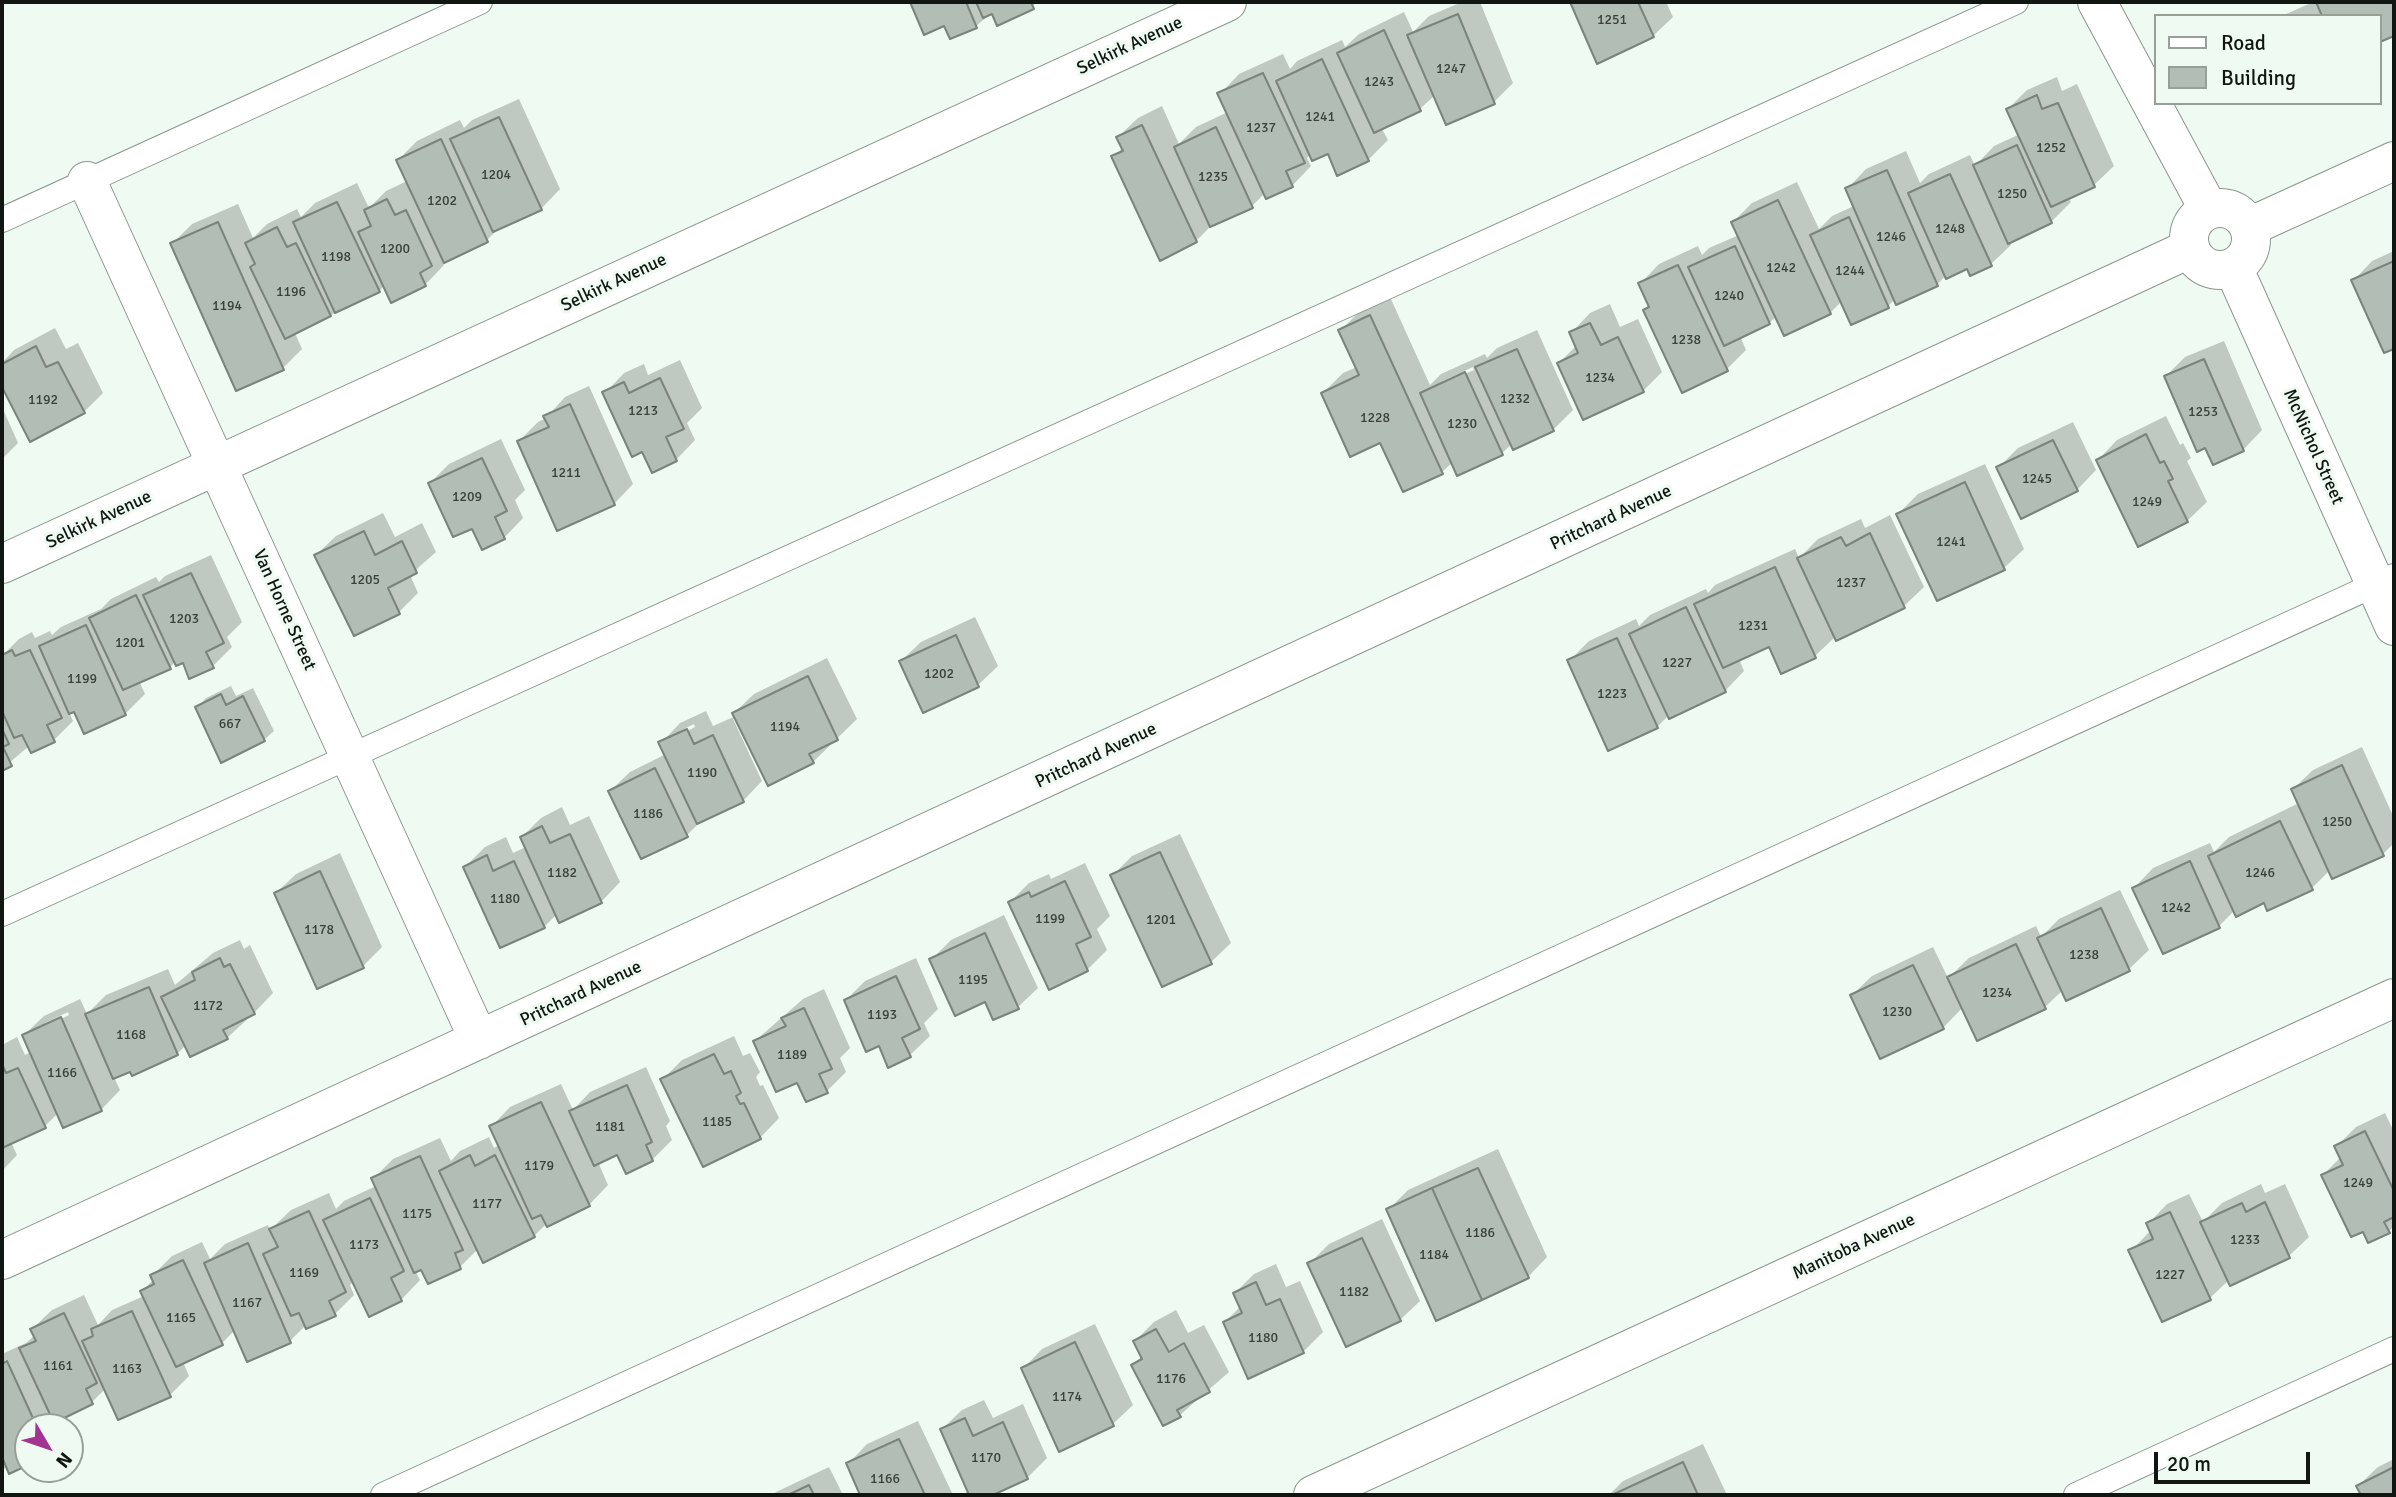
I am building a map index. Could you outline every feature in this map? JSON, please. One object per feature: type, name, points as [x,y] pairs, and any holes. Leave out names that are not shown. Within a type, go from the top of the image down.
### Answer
[{"type":"street","name":"Selkirk Avenue","points":[[2,564],[1227,2]]},
{"type":"street","points":[[2097,2],[2208,208]]},
{"type":"street","points":[[2249,227],[2394,161]]},
{"type":"street","name":"Van Horne Street","points":[[87,181],[479,1041]]},
{"type":"street","points":[[2208,208],[2232,210],[2249,227],[2250,250],[2233,267],[2209,268],[2189,249],[2192,228],[2208,208]]},
{"type":"street","name":"Pritchard Avenue","points":[[2,1260],[2189,249]]},
{"type":"street","name":"McNichol Street","points":[[2233,267],[2384,580],[2394,626]]},
{"type":"street","name":"Manitoba Avenue","points":[[1313,1495],[2394,998]]},
{"type":"lane","points":[[2,220],[480,2]]},
{"type":"lane","points":[[2,914],[2016,2]]},
{"type":"lane","points":[[383,1495],[2384,580]]},
{"type":"lane","points":[[2076,1495],[2394,1349]]},
{"type":"building","points":[[910,2],[966,2],[977,28],[950,39],[944,26],[924,35]]},
{"type":"building","points":[[976,2],[1031,2],[1034,9],[997,26],[992,14],[983,18]]},
{"type":"building","points":[[1570,2],[1638,2],[1654,37],[1597,64]]},
{"type":"building","points":[[2316,2],[2394,2],[2394,36],[2382,41],[2382,14],[2321,14]]},
{"type":"building","points":[[1458,14],[1495,104],[1446,125],[1407,35]]},
{"type":"building","points":[[1384,30],[1421,111],[1374,133],[1337,53]]},
{"type":"building","points":[[1322,59],[1369,161],[1337,176],[1328,154],[1312,161],[1276,81]]},
{"type":"building","points":[[1263,73],[1305,163],[1286,171],[1293,187],[1266,199],[1217,93]]},
{"type":"building","points":[[2037,95],[2042,109],[2058,103],[2095,187],[2051,207],[2006,109]]},
{"type":"building","points":[[499,117],[542,210],[493,232],[450,139]]},
{"type":"building","points":[[1142,125],[1197,242],[1160,261],[1111,156],[1123,151],[1116,137]]},
{"type":"building","points":[[1216,127],[1253,208],[1210,227],[1174,147]]},
{"type":"building","points":[[441,139],[488,242],[444,263],[396,160]]},
{"type":"building","points":[[2017,145],[2052,223],[2008,244],[1973,165]]},
{"type":"building","points":[[1887,170],[1938,286],[1896,305],[1845,188]]},
{"type":"building","points":[[1950,174],[1992,266],[1970,276],[1967,269],[1946,279],[1908,193]]},
{"type":"building","points":[[387,199],[395,215],[406,210],[432,266],[420,273],[426,286],[391,303],[358,232],[371,226],[364,210]]},
{"type":"building","points":[[1778,200],[1831,314],[1784,336],[1731,222]]},
{"type":"building","points":[[337,202],[380,292],[335,313],[293,222]]},
{"type":"building","points":[[1849,217],[1889,308],[1851,325],[1810,235]]},
{"type":"building","points":[[218,222],[284,370],[236,391],[170,243]]},
{"type":"building","points":[[277,227],[287,247],[296,243],[331,316],[285,339],[250,267],[255,264],[245,243]]},
{"type":"building","points":[[1735,246],[1770,324],[1724,346],[1688,267]]},
{"type":"building","points":[[2394,261],[2394,349],[2384,353],[2351,280]]},
{"type":"building","points":[[1678,265],[1728,371],[1682,393],[1643,310],[1649,307],[1638,283]]},
{"type":"building","points":[[1370,315],[1443,474],[1403,492],[1380,443],[1350,457],[1321,393],[1359,375],[1338,330]]},
{"type":"building","points":[[1590,323],[1601,345],[1618,337],[1644,392],[1583,420],[1557,363],[1578,353],[1569,332]]},
{"type":"building","points":[[36,346],[46,367],[58,362],[85,413],[30,442],[2,387],[2,364]]},
{"type":"building","points":[[1517,349],[1554,431],[1513,450],[1475,367]]},
{"type":"building","points":[[2204,359],[2244,451],[2213,465],[2205,448],[2197,452],[2164,376]]},
{"type":"building","points":[[1465,372],[1503,455],[1457,476],[1420,393]]},
{"type":"building","points":[[660,378],[684,429],[666,437],[677,461],[652,473],[642,452],[632,457],[602,392],[624,382],[629,393]]},
{"type":"building","points":[[570,404],[615,505],[557,531],[517,441],[549,427],[543,416]]},
{"type":"building","points":[[2146,434],[2160,463],[2164,461],[2173,479],[2168,481],[2188,522],[2138,547],[2096,460]]},
{"type":"building","points":[[2053,440],[2078,491],[2021,519],[1996,467]]},
{"type":"building","points":[[482,458],[507,511],[495,517],[505,539],[482,550],[472,529],[453,537],[428,483]]},
{"type":"building","points":[[1965,482],[2005,570],[1937,601],[1896,514]]},
{"type":"building","points":[[364,531],[375,555],[402,541],[417,573],[388,588],[400,614],[354,636],[314,555]]},
{"type":"building","points":[[1870,533],[1905,608],[1836,641],[1797,558],[1841,537],[1846,546]]},
{"type":"building","points":[[1775,567],[1816,658],[1781,674],[1769,647],[1723,668],[1694,604]]},
{"type":"building","points":[[191,573],[224,643],[206,652],[214,668],[189,679],[183,663],[176,666],[143,595]]},
{"type":"building","points":[[136,595],[171,669],[123,690],[89,618]]},
{"type":"building","points":[[1686,607],[1726,692],[1669,719],[1629,634]]},
{"type":"building","points":[[86,625],[126,715],[84,734],[74,712],[69,714],[39,646]]},
{"type":"building","points":[[956,635],[979,687],[923,713],[899,661]]},
{"type":"building","points":[[1617,638],[1658,728],[1608,751],[1567,660]]},
{"type":"building","points":[[12,650],[15,656],[30,650],[62,718],[47,725],[55,742],[31,753],[22,735],[14,738],[2,711],[2,655]]},
{"type":"building","points":[[808,676],[838,740],[809,754],[814,763],[768,786],[732,713]]},
{"type":"building","points":[[221,694],[226,705],[243,696],[265,741],[221,763],[195,707]]},
{"type":"building","points":[[2,729],[9,744],[3,747],[12,766],[2,771]]},
{"type":"building","points":[[687,729],[694,744],[713,735],[744,802],[697,824],[658,742]]},
{"type":"building","points":[[2342,765],[2384,856],[2332,879],[2291,789]]},
{"type":"building","points":[[655,768],[688,837],[641,859],[608,791]]},
{"type":"building","points":[[2280,821],[2313,890],[2267,911],[2264,903],[2236,917],[2208,856]]},
{"type":"building","points":[[542,826],[550,843],[570,834],[602,903],[559,923],[520,837]]},
{"type":"building","points":[[1160,852],[1212,964],[1162,987],[1110,875]]},
{"type":"building","points":[[487,855],[493,871],[514,861],[545,928],[500,948],[463,867]]},
{"type":"building","points":[[2190,861],[2220,928],[2163,954],[2132,888]]},
{"type":"building","points":[[320,871],[364,968],[317,989],[274,893]]},
{"type":"building","points":[[1065,881],[1091,937],[1076,944],[1088,971],[1049,990],[1008,902],[1029,892],[1031,897]]},
{"type":"building","points":[[2101,908],[2130,971],[2066,1001],[2037,938]]},
{"type":"building","points":[[985,933],[1019,1009],[993,1020],[985,1002],[955,1016],[929,959]]},
{"type":"building","points":[[2016,944],[2046,1009],[1977,1041],[1947,977]]},
{"type":"building","points":[[220,958],[224,967],[230,964],[255,1014],[223,1030],[228,1039],[190,1057],[161,997],[195,980],[192,972]]},
{"type":"building","points":[[1913,965],[1944,1029],[1880,1059],[1850,995]]},
{"type":"building","points":[[896,976],[920,1029],[902,1038],[911,1057],[888,1068],[879,1046],[866,1052],[844,1000]]},
{"type":"building","points":[[149,987],[178,1055],[132,1076],[130,1072],[113,1079],[85,1014]]},
{"type":"building","points":[[804,1008],[832,1069],[819,1074],[828,1093],[806,1102],[797,1083],[776,1092],[753,1041],[786,1026],[781,1018]]},
{"type":"building","points":[[61,1017],[102,1111],[63,1128],[22,1035]]},
{"type":"building","points":[[714,1054],[724,1074],[731,1071],[741,1093],[736,1096],[740,1104],[744,1103],[761,1139],[703,1167],[660,1079]]},
{"type":"building","points":[[2,1064],[6,1073],[18,1068],[46,1128],[2,1148]]},
{"type":"building","points":[[627,1085],[652,1142],[646,1145],[653,1161],[626,1174],[617,1155],[594,1166],[569,1111]]},
{"type":"building","points":[[541,1102],[590,1206],[547,1227],[541,1215],[532,1219],[489,1126]]},
{"type":"building","points":[[2365,1131],[2394,1191],[2394,1217],[2384,1222],[2390,1233],[2368,1243],[2363,1232],[2351,1237],[2321,1175],[2343,1165],[2334,1146]]},
{"type":"building","points":[[470,1155],[475,1166],[495,1155],[535,1237],[483,1263],[439,1171]]},
{"type":"building","points":[[420,1156],[463,1250],[455,1253],[461,1269],[428,1284],[421,1270],[414,1273],[371,1178]]},
{"type":"building","points":[[1478,1168],[1529,1278],[1482,1300],[1432,1188]]},
{"type":"building","points":[[1432,1188],[1482,1300],[1436,1321],[1386,1209]]},
{"type":"building","points":[[370,1198],[404,1271],[391,1278],[402,1301],[369,1317],[323,1220]]},
{"type":"building","points":[[2265,1202],[2290,1258],[2230,1286],[2200,1222],[2242,1203],[2246,1212]]},
{"type":"building","points":[[309,1211],[346,1292],[329,1301],[336,1316],[306,1329],[299,1313],[291,1316],[263,1254],[278,1247],[269,1229]]},
{"type":"building","points":[[2170,1212],[2211,1300],[2162,1322],[2128,1250],[2153,1239],[2146,1223]]},
{"type":"building","points":[[1362,1238],[1401,1321],[1346,1347],[1307,1263]]},
{"type":"building","points":[[248,1243],[291,1343],[247,1362],[204,1263]]},
{"type":"building","points":[[183,1260],[223,1345],[176,1367],[140,1291],[154,1284],[150,1275]]},
{"type":"building","points":[[1256,1282],[1266,1305],[1280,1299],[1304,1353],[1248,1379],[1223,1322],[1242,1313],[1233,1293]]},
{"type":"building","points":[[132,1311],[171,1397],[118,1420],[82,1341],[93,1336],[91,1329]]},
{"type":"building","points":[[64,1313],[97,1383],[86,1389],[93,1404],[75,1413],[49,1413],[19,1348],[36,1341],[30,1329]]},
{"type":"building","points":[[1156,1329],[1169,1352],[1184,1343],[1210,1392],[1177,1410],[1181,1417],[1163,1426],[1131,1365],[1142,1359],[1133,1341]]},
{"type":"building","points":[[1075,1342],[1114,1426],[1059,1452],[1021,1368]]},
{"type":"building","points":[[7,1361],[31,1413],[14,1413],[14,1472],[9,1474],[2,1457],[2,1364]]},
{"type":"building","points":[[965,1418],[973,1436],[1003,1422],[1028,1479],[993,1495],[969,1495],[940,1429]]},
{"type":"building","points":[[899,1439],[925,1495],[860,1495],[846,1463]]},
{"type":"building","points":[[1683,1462],[1698,1495],[1612,1495]]},
{"type":"building","points":[[2394,1467],[2394,1495],[2361,1495],[2356,1486]]},
{"type":"building","points":[[809,1485],[814,1495],[788,1495]]}]
